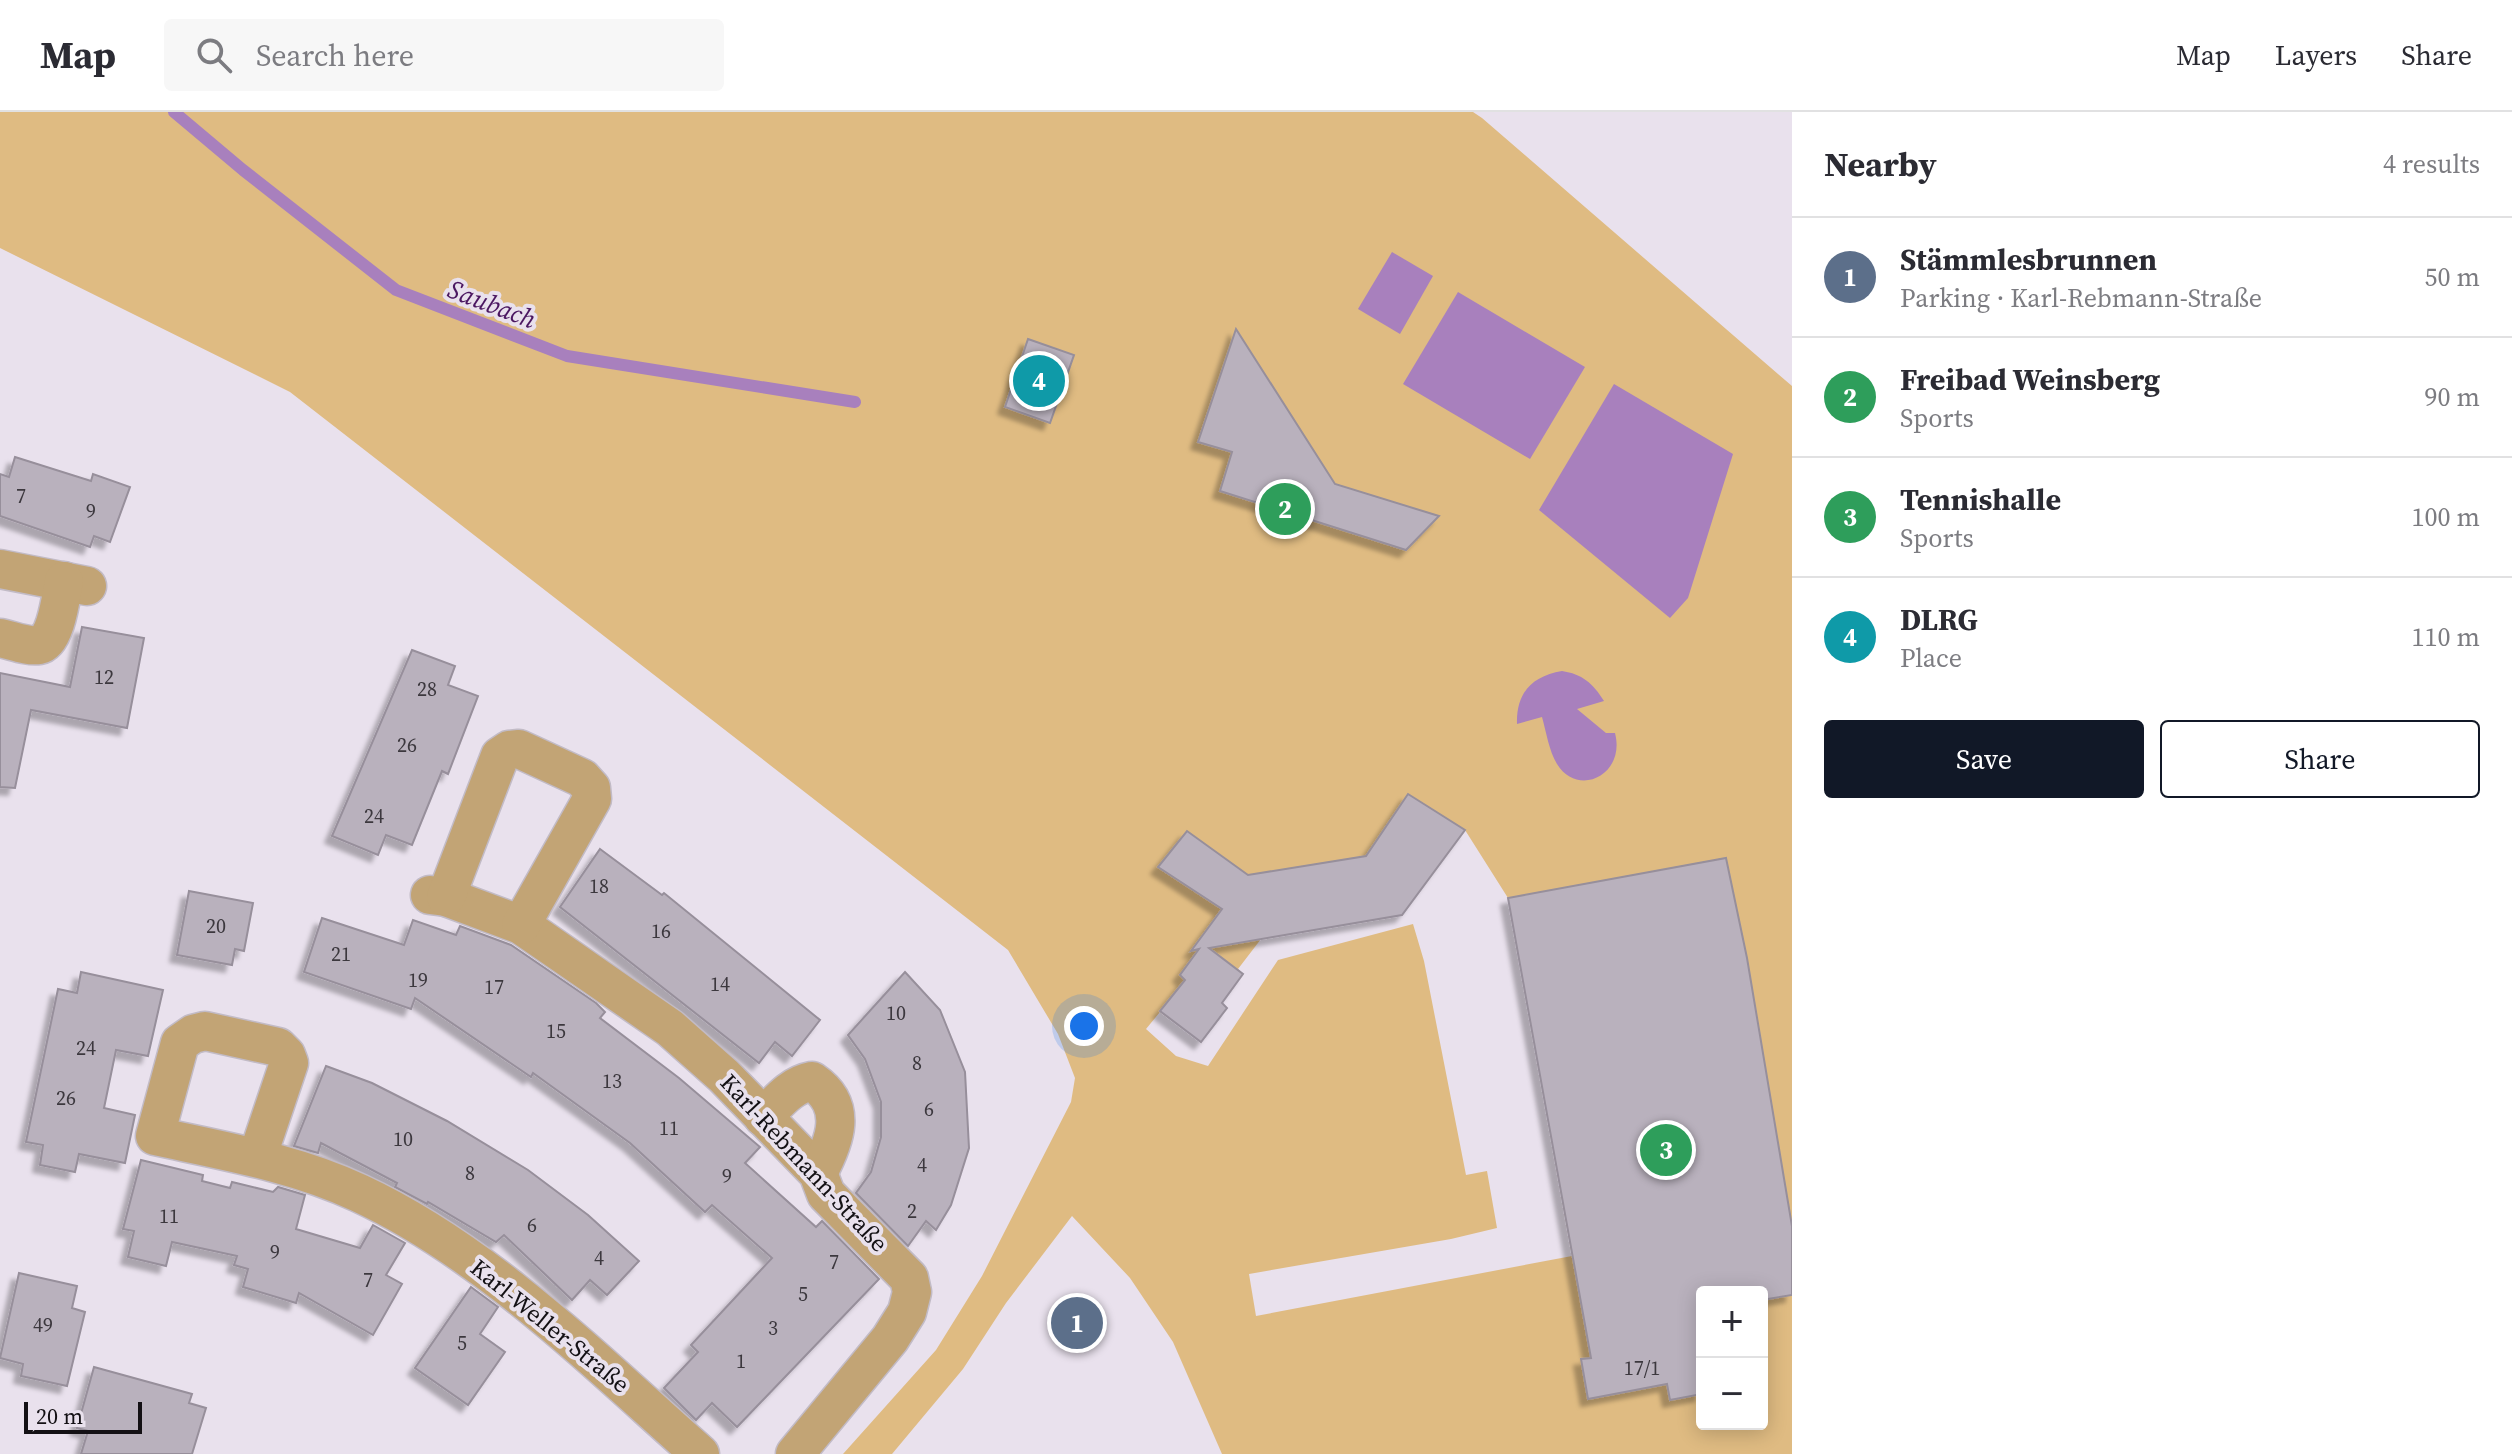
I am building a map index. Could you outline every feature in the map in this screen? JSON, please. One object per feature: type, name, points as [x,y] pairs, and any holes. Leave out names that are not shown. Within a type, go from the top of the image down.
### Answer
[{"type":"street","points":[[0,569],[76,583],[52,634],[44,643],[38,646],[0,638]]},
{"type":"street","name":"Karl-Rebmann-Straße","points":[[521,925],[592,799],[591,788],[582,778],[519,749],[509,750],[500,756],[438,896],[521,925],[670,1028],[724,1076],[818,1173],[826,1194],[909,1278],[912,1292],[907,1312],[890,1339],[795,1454]]},
{"type":"street","name":"Karl-Weller-Straße","points":[[257,1158],[289,1063],[286,1055],[278,1047],[205,1031],[193,1034],[180,1043],[155,1136],[257,1158],[359,1193],[434,1236],[505,1283],[700,1454]]},
{"type":"street","points":[[763,1117],[787,1092],[803,1083],[812,1081],[822,1088],[830,1099],[836,1129],[833,1146],[818,1173]]},
{"type":"shaded area","points":[[0,112],[1473,112],[1482,118],[1792,386],[1792,1454],[1222,1454],[1173,1342],[1130,1278],[1072,1216],[1006,1303],[963,1369],[892,1454],[843,1454],[936,1350],[982,1276],[1071,1102],[1075,1078],[1058,1034],[1008,950],[290,392],[0,248]],"holes":[[[1465,830],[1508,898],[1572,1256],[1256,1316],[1249,1274],[1451,1239],[1497,1228],[1487,1171],[1466,1175],[1424,961],[1413,924],[1278,960],[1208,1066],[1176,1056],[1146,1029],[1160,1012],[1201,1042],[1227,1008],[1222,1003],[1243,974],[1238,969],[1261,939],[1402,915]]]},
{"type":"shaded area","points":[[1392,252],[1433,276],[1400,334],[1358,309]]},
{"type":"shaded area","points":[[1458,292],[1585,367],[1530,459],[1403,384]]},
{"type":"shaded area","points":[[1614,384],[1733,454],[1688,598],[1670,618],[1539,510]]},
{"type":"shaded area","points":[[1562,671],[1581,677],[1596,689],[1604,701],[1577,709],[1606,733],[1615,733],[1617,748],[1614,760],[1598,777],[1576,779],[1566,774],[1557,764],[1542,717],[1517,724],[1519,703],[1528,688],[1542,677]]},
{"type":"building","points":[[1236,329],[1335,484],[1439,516],[1406,550],[1220,491],[1232,452],[1198,442]]},
{"type":"building","points":[[1028,339],[1074,355],[1050,423],[1005,407]]},
{"type":"building","points":[[15,457],[91,481],[93,474],[130,487],[110,542],[94,536],[90,547],[0,516],[0,474],[9,477]]},
{"type":"building","points":[[82,627],[144,638],[127,728],[31,710],[15,788],[0,787],[0,673],[70,687]]},
{"type":"building","points":[[412,650],[455,666],[448,685],[478,696],[448,774],[442,771],[412,845],[386,835],[378,855],[332,836]]},
{"type":"building","points":[[1408,794],[1465,830],[1402,915],[1209,948],[1243,974],[1222,1003],[1227,1008],[1201,1042],[1160,1011],[1185,980],[1180,975],[1199,949],[1191,951],[1222,909],[1158,867],[1187,831],[1248,875],[1366,856]]},
{"type":"building","points":[[600,849],[662,895],[664,893],[820,1020],[792,1056],[775,1042],[759,1063],[560,907]]},
{"type":"building","points":[[1726,858],[1747,958],[1792,1226],[1792,1295],[1768,1299],[1768,1286],[1696,1286],[1696,1395],[1670,1400],[1667,1384],[1588,1399],[1581,1359],[1591,1358],[1508,898]]},
{"type":"building","points":[[189,891],[253,903],[244,951],[235,949],[232,965],[177,955]]},
{"type":"building","points":[[322,918],[404,945],[413,920],[456,935],[460,926],[511,945],[596,1003],[605,1012],[600,1018],[679,1078],[760,1147],[745,1163],[816,1227],[822,1221],[879,1279],[737,1427],[712,1403],[696,1420],[664,1388],[698,1352],[691,1345],[772,1258],[712,1205],[705,1212],[630,1143],[533,1073],[531,1077],[415,998],[411,1009],[304,972]]},
{"type":"building","points":[[81,972],[163,990],[148,1056],[116,1050],[104,1108],[135,1115],[125,1163],[79,1154],[75,1172],[40,1165],[43,1145],[26,1142],[58,989],[77,993]]},
{"type":"building","points":[[905,972],[940,1010],[965,1072],[969,1148],[951,1205],[936,1230],[926,1221],[908,1246],[856,1193],[871,1172],[881,1137],[881,1102],[865,1059],[848,1035]]},
{"type":"building","points":[[326,1066],[372,1083],[447,1121],[528,1170],[588,1215],[639,1261],[607,1295],[590,1280],[572,1300],[504,1235],[496,1242],[428,1202],[395,1187],[397,1183],[321,1143],[318,1153],[294,1146]]},
{"type":"building","points":[[141,1160],[203,1175],[202,1181],[230,1188],[232,1182],[273,1192],[278,1187],[305,1195],[296,1229],[360,1248],[373,1225],[405,1243],[386,1275],[402,1284],[373,1335],[299,1293],[296,1303],[243,1287],[248,1269],[234,1265],[237,1256],[172,1242],[166,1266],[128,1257],[134,1231],[123,1229]]},
{"type":"building","points":[[19,1273],[77,1286],[72,1308],[85,1312],[67,1386],[21,1376],[23,1364],[0,1358]]},
{"type":"building","points":[[471,1287],[498,1307],[480,1334],[505,1352],[468,1405],[415,1368]]},
{"type":"building","points":[[94,1367],[192,1394],[189,1403],[206,1408],[192,1454],[81,1454],[88,1431],[77,1428]]},
{"type":"waterway","name":"Saubach","points":[[174,112],[396,290],[567,356],[855,402]]},
{"type":"place","name":"DLRG","points":[[1039,381]]},
{"type":"place","name":"Freibad Weinsberg","points":[[1285,509]]},
{"type":"place","name":"Tennishalle","points":[[1666,1150]]},
{"type":"place","name":"Stämmlesbrunnen","points":[[1077,1323]]}]
